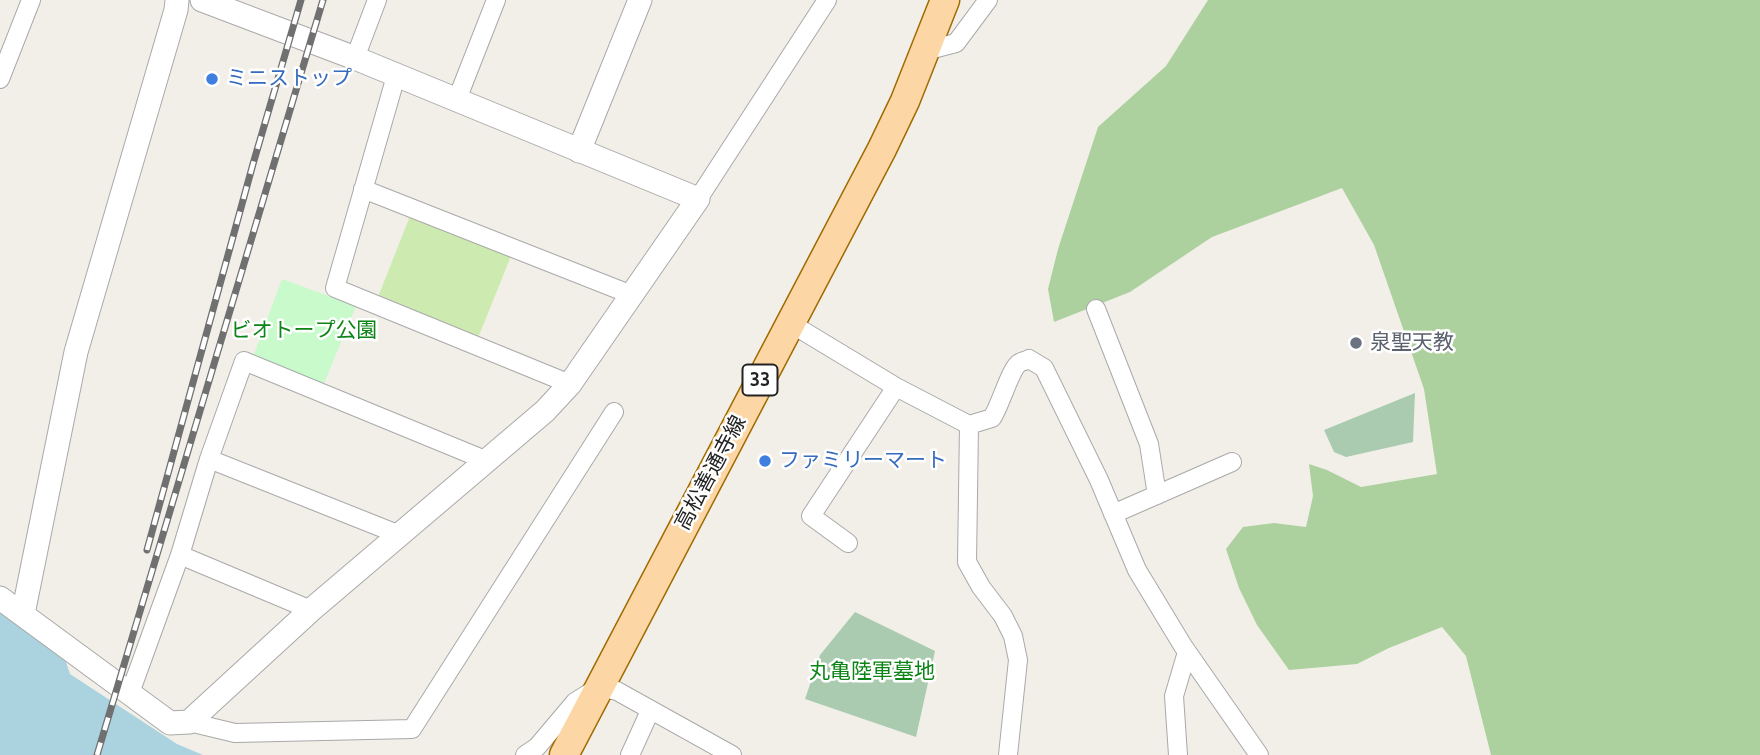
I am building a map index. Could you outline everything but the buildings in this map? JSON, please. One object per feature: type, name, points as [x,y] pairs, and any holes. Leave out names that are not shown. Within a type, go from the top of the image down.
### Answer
[{"type":"main road","name":"高松善通寺線","points":[[564,755],[883,149],[945,0]]},
{"type":"street","points":[[0,79],[31,0]]},
{"type":"street","points":[[23,614],[76,352],[177,0]]},
{"type":"street","points":[[202,0],[355,58],[456,102],[698,199]]},
{"type":"street","points":[[355,58],[377,0]]},
{"type":"street","points":[[456,102],[496,0]]},
{"type":"street","points":[[579,151],[640,0]]},
{"type":"street","points":[[189,722],[311,610],[545,411],[570,384],[698,199],[827,0]]},
{"type":"street","points":[[925,51],[957,43],[988,0]]},
{"type":"street","points":[[396,76],[335,288],[570,384]]},
{"type":"street","points":[[363,189],[632,295]]},
{"type":"street","points":[[1096,309],[1149,444],[1157,495]]},
{"type":"street","points":[[790,323],[896,387],[969,425],[992,418],[1001,404],[1017,365],[1029,359],[1044,368],[1137,570],[1187,652],[1259,755]]},
{"type":"street","points":[[130,693],[180,555],[209,459],[244,361],[485,460]]},
{"type":"street","points":[[848,543],[811,516],[896,387]]},
{"type":"street","points":[[0,598],[170,723],[189,722],[235,733],[412,729],[614,412]]},
{"type":"street","points":[[969,425],[967,562],[1013,636],[1018,660],[1008,755]]},
{"type":"street","points":[[209,459],[400,535]]},
{"type":"street","points":[[1113,514],[1232,462]]},
{"type":"street","points":[[180,555],[311,610]]},
{"type":"street","points":[[1178,755],[1174,696],[1187,652]]},
{"type":"street","points":[[525,755],[537,747],[575,702],[599,687],[617,691],[732,755]]},
{"type":"street","points":[[630,755],[650,711]]},
{"type":"green space","points":[[1208,0],[1760,0],[1760,755],[1491,755],[1466,656],[1442,627],[1357,664],[1289,670],[1257,625],[1239,588],[1226,549],[1243,527],[1274,523],[1306,527],[1313,496],[1309,464],[1361,487],[1437,474],[1424,389],[1374,245],[1342,188],[1212,237],[1130,292],[1054,322],[1048,289],[1058,249],[1098,127],[1166,66]]},
{"type":"green space","points":[[410,216],[511,256],[478,338],[378,297]]},
{"type":"green space","name":"ビオトープ公園","points":[[282,279],[356,306],[323,386],[253,357]]},
{"type":"green space","points":[[1415,393],[1413,442],[1346,457],[1334,452],[1324,430]]},
{"type":"green space","name":"丸亀陸軍墓地","points":[[855,612],[935,651],[916,737],[805,699],[820,655]]},
{"type":"water","points":[[0,613],[65,659],[70,674],[177,744],[203,755],[0,755]]},
{"type":"railway","points":[[147,550],[301,0]]},
{"type":"railway","points":[[97,755],[323,0]]},
{"type":"place","name":"ミニストップ","points":[[212,79]]},
{"type":"place","name":"泉聖天教","points":[[1356,343]]},
{"type":"place","name":"ファミリーマート","points":[[765,461]]}]
